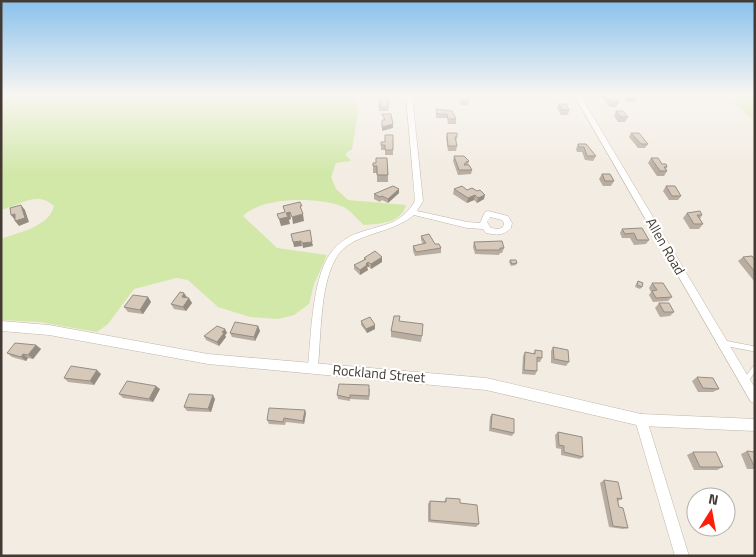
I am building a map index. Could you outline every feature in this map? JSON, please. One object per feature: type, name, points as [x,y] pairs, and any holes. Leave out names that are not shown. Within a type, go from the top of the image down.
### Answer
[{"type":"street","points":[[313,367],[325,272],[333,257],[352,238],[401,223],[414,213],[419,202],[411,121]]},
{"type":"street","name":"Allen Road","points":[[592,121],[755,398]]},
{"type":"street","points":[[414,213],[467,225],[483,226]]},
{"type":"street","name":"Rockland Street","points":[[1,326],[49,330],[208,359],[486,384],[588,410],[641,420],[755,425]]},
{"type":"street","points":[[641,420],[682,556]]},
{"type":"lane","points":[[724,343],[740,344],[755,348]]},
{"type":"lane","points":[[746,380],[755,369]]},
{"type":"green space","points":[[1,121],[357,121],[352,149],[345,154],[351,161],[336,163],[331,177],[336,189],[348,200],[406,205],[400,216],[395,219],[370,225],[364,225],[344,207],[320,201],[306,200],[292,200],[264,205],[252,209],[243,216],[277,248],[327,255],[314,284],[309,304],[294,315],[278,319],[250,317],[218,307],[188,280],[176,278],[134,289],[108,324],[97,332],[39,322],[1,320],[1,239],[40,224],[51,213],[54,206],[47,201],[34,199],[1,210]]},
{"type":"building","points":[[382,121],[392,121],[393,124],[382,127]]},
{"type":"building","points":[[447,133],[457,133],[457,137],[455,137],[457,146],[448,146]]},
{"type":"building","points":[[631,133],[639,133],[648,144],[641,144]]},
{"type":"building","points":[[385,135],[393,135],[393,150],[385,150],[385,145],[381,145],[381,142],[385,142]]},
{"type":"building","points":[[578,144],[586,144],[596,156],[587,156],[584,147],[579,147]]},
{"type":"building","points":[[454,156],[464,156],[469,161],[464,165],[469,165],[472,170],[459,170]]},
{"type":"building","points":[[376,158],[387,158],[388,175],[377,175],[377,166],[373,166],[373,163],[376,163]]},
{"type":"building","points":[[651,158],[658,158],[662,164],[666,164],[667,167],[664,167],[667,171],[660,171]]},
{"type":"building","points":[[602,174],[610,174],[614,181],[605,181]]},
{"type":"building","points":[[393,186],[399,189],[388,199],[374,194]]},
{"type":"building","points":[[462,186],[467,190],[472,188],[477,191],[480,190],[485,195],[478,198],[475,195],[468,198],[454,189]]},
{"type":"building","points":[[666,186],[675,186],[681,196],[672,196]]},
{"type":"building","points":[[300,202],[303,214],[292,217],[290,212],[286,213],[288,217],[279,219],[277,214],[285,212],[283,206]]},
{"type":"building","points":[[21,205],[25,218],[15,221],[15,214],[11,215],[10,208]]},
{"type":"building","points":[[700,211],[702,215],[697,215],[703,224],[694,224],[687,213]]},
{"type":"building","points":[[642,228],[649,240],[637,240],[634,233],[625,234],[622,229]]},
{"type":"building","points":[[310,230],[312,242],[293,242],[291,234]]},
{"type":"building","points":[[429,234],[435,244],[439,244],[441,248],[416,252],[413,246],[426,243],[421,236]]},
{"type":"building","points":[[502,241],[504,248],[500,248],[500,250],[476,250],[474,242]]},
{"type":"building","points":[[375,251],[382,257],[371,264],[368,262],[360,270],[354,265],[366,259],[364,258]]},
{"type":"building","points":[[752,256],[755,260],[755,272],[743,257]]},
{"type":"building","points":[[510,260],[516,260],[517,263],[512,264]]},
{"type":"building","points":[[638,281],[643,283],[642,287],[637,285]]},
{"type":"building","points":[[652,283],[663,283],[672,297],[656,298],[652,291],[657,290]]},
{"type":"building","points":[[180,292],[184,293],[182,297],[189,298],[183,307],[171,304]]},
{"type":"building","points":[[133,295],[148,297],[140,310],[124,307]]},
{"type":"building","points":[[659,303],[669,303],[674,312],[664,312]]},
{"type":"building","points":[[394,316],[400,316],[399,321],[423,324],[422,336],[391,331]]},
{"type":"building","points":[[370,317],[375,325],[366,329],[361,321]]},
{"type":"building","points":[[235,322],[258,326],[254,337],[230,333]]},
{"type":"building","points":[[217,326],[225,329],[217,342],[204,336]]},
{"type":"building","points":[[15,343],[36,345],[28,355],[23,354],[21,357],[7,353]]},
{"type":"building","points":[[553,347],[568,350],[569,362],[554,359]]},
{"type":"building","points":[[535,350],[542,351],[542,358],[537,357],[537,371],[524,370],[525,352],[535,354]]},
{"type":"building","points":[[71,366],[97,370],[90,381],[64,378]]},
{"type":"building","points":[[697,377],[713,378],[719,389],[703,388]]},
{"type":"building","points":[[127,381],[156,386],[149,399],[119,394]]},
{"type":"building","points":[[339,384],[369,385],[369,396],[350,395],[350,398],[337,395]]},
{"type":"building","points":[[189,394],[213,395],[208,409],[184,407]]},
{"type":"building","points":[[269,408],[305,410],[303,421],[284,418],[283,422],[267,420]]},
{"type":"building","points":[[492,414],[514,419],[514,433],[491,428]]},
{"type":"building","points":[[558,432],[582,437],[583,457],[564,452],[564,446],[559,445]]},
{"type":"building","points":[[747,451],[755,452],[755,466],[754,466]]},
{"type":"building","points":[[693,452],[716,452],[723,467],[700,467]]},
{"type":"building","points":[[604,480],[618,482],[622,499],[617,498],[619,507],[623,508],[628,528],[613,526]]},
{"type":"building","points":[[446,498],[460,499],[460,503],[477,505],[479,524],[430,520],[430,501],[446,502]]}]
